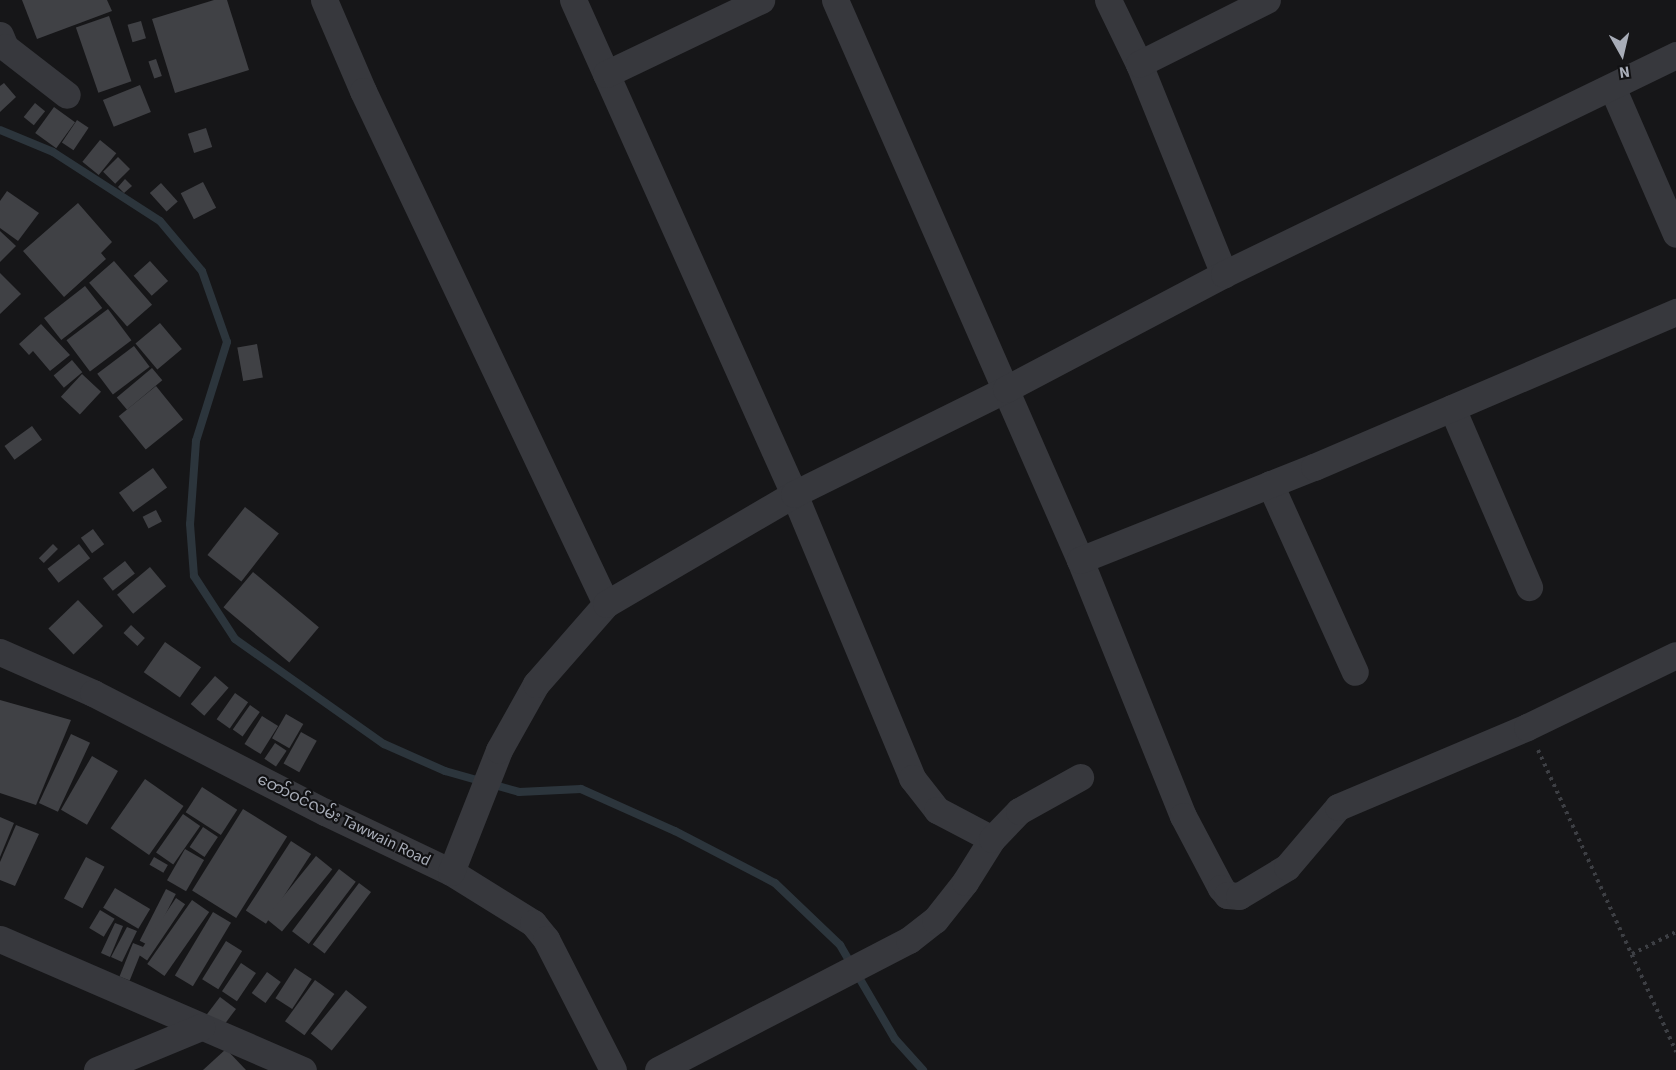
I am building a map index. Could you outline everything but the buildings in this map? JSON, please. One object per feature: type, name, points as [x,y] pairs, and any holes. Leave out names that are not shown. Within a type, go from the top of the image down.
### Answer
[{"type":"street","points":[[324,0],[363,91],[606,604]]},
{"type":"street","points":[[573,0],[794,494],[912,778],[937,810],[992,839]]},
{"type":"street","points":[[606,74],[761,0]]},
{"type":"street","points":[[835,0],[1080,560],[1183,816],[1227,895],[1239,896],[1287,867],[1338,807],[1527,726],[1676,655]]},
{"type":"street","points":[[1108,0],[1139,64],[1224,274]]},
{"type":"street","points":[[1139,64],[1267,0]]},
{"type":"street","points":[[0,35],[4,47],[67,95]]},
{"type":"street","points":[[451,872],[499,750],[536,684],[606,604],[794,494],[1006,389],[1224,274],[1676,55]]},
{"type":"street","points":[[1612,87],[1676,234]]},
{"type":"street","points":[[1080,560],[1270,484],[1676,312]]},
{"type":"street","points":[[1452,408],[1529,587]]},
{"type":"street","points":[[1270,484],[1355,672]]},
{"type":"street","name":"တော်ဝင်လမ်း Tawwain Road","points":[[0,652],[93,693],[325,812],[451,872],[533,923],[546,939],[613,1070]]},
{"type":"street","points":[[658,1070],[909,940],[935,920],[965,882],[992,839],[1020,811],[1080,777]]},
{"type":"street","points":[[0,939],[303,1070]]},
{"type":"street","points":[[97,1070],[201,1027]]},
{"type":"path","points":[[1527,726],[1676,1052]]},
{"type":"path","points":[[1632,954],[1676,932]]},
{"type":"waterway","points":[[0,130],[53,152],[160,221],[202,271],[227,342],[196,441],[190,524],[194,576],[235,639],[384,744],[445,771],[519,792],[581,789],[675,831],[775,883],[840,945],[895,1039],[923,1070]]}]
